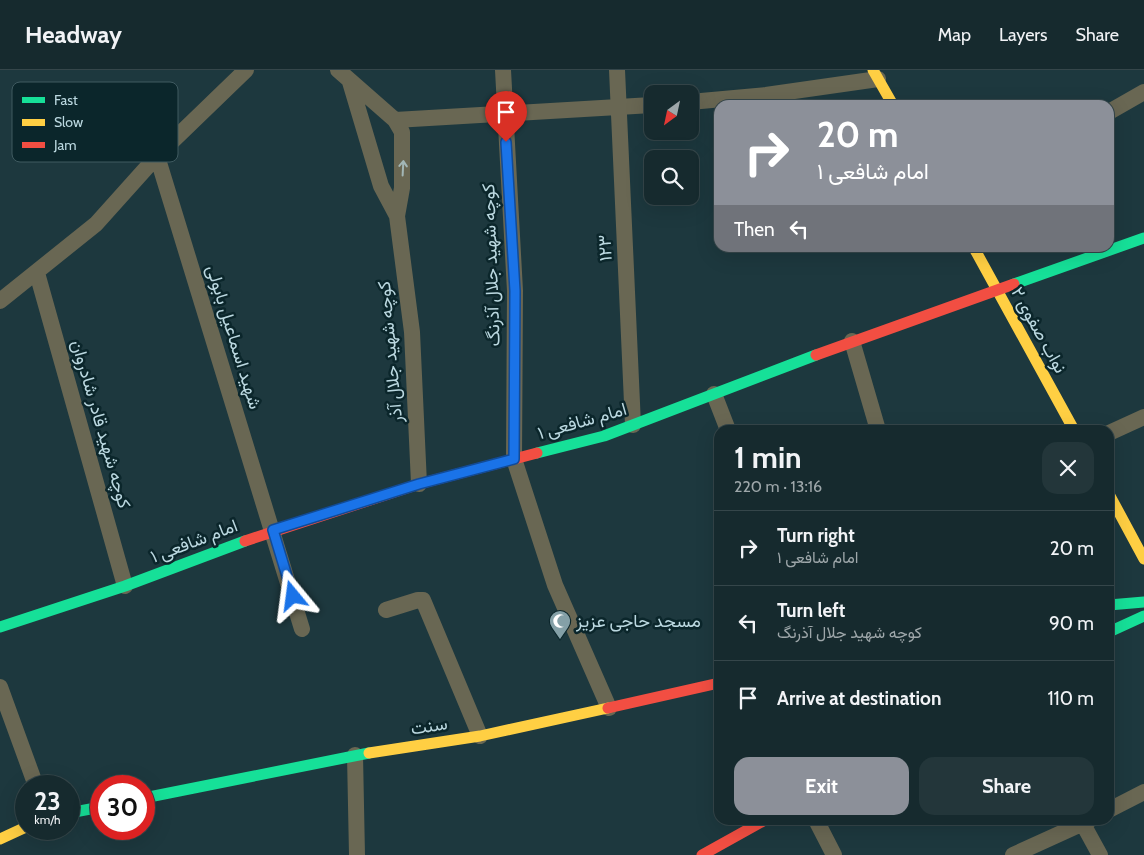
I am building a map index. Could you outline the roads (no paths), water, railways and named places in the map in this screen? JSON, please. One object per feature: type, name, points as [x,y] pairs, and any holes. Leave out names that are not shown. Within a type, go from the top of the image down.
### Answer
[{"type":"street","points":[[178,136],[246,70]]},
{"type":"street","points":[[338,70],[395,120],[402,132],[404,153],[402,188],[397,216]]},
{"type":"street","name":"کوچه شهید جلال آذرنگ","points":[[503,70],[515,291],[514,459],[555,586],[609,708]]},
{"type":"street","name":"۱۲۳","points":[[618,70],[633,425]]},
{"type":"street","points":[[768,100],[876,74],[890,100]]},
{"type":"street","points":[[350,82],[380,186],[397,216]]},
{"type":"street","points":[[1114,109],[1144,92]]},
{"type":"street","points":[[699,102],[714,101]]},
{"type":"street","points":[[395,120],[644,106]]},
{"type":"street","points":[[0,301],[38,273],[96,224],[152,162]]},
{"type":"street","name":"شهید اسماعیل بابولی","points":[[159,162],[302,629]]},
{"type":"street","name":"کوچه شهید جلال آذر","points":[[397,216],[412,332],[419,484]]},
{"type":"street","name":"امام شافعی ۱","points":[[1114,249],[1144,238]]},
{"type":"street","name":"نواب صفوی ۲","points":[[976,252],[1071,425]]},
{"type":"street","name":"امام شافعی ۱","points":[[0,627],[125,586],[273,530],[419,484],[604,436],[852,341],[1105,252]]},
{"type":"street","name":"کوچه شهید قادر شادروان","points":[[38,273],[125,586]]},
{"type":"street","points":[[852,341],[877,425]]},
{"type":"street","points":[[714,394],[726,425]]},
{"type":"street","points":[[1114,431],[1144,416]]},
{"type":"street","points":[[1114,503],[1144,559]]},
{"type":"street","points":[[386,610],[423,600],[480,736]]},
{"type":"street","points":[[1114,605],[1144,602]]},
{"type":"street","points":[[1114,630],[1144,616]]},
{"type":"street","name":"سنت","points":[[155,796],[355,755],[480,736],[714,683]]},
{"type":"street","points":[[0,687],[32,775]]},
{"type":"street","points":[[355,755],[355,855]]},
{"type":"street","points":[[1114,807],[1144,792]]},
{"type":"street","points":[[702,855],[756,825]]},
{"type":"street","points":[[819,825],[834,855]]},
{"type":"street","points":[[1013,855],[1079,825]]},
{"type":"street","points":[[1087,825],[1100,855]]},
{"type":"street","points":[[0,838],[15,832]]},
{"type":"place","name":"مسجد حاجی عزیز","points":[[560,640]]}]
